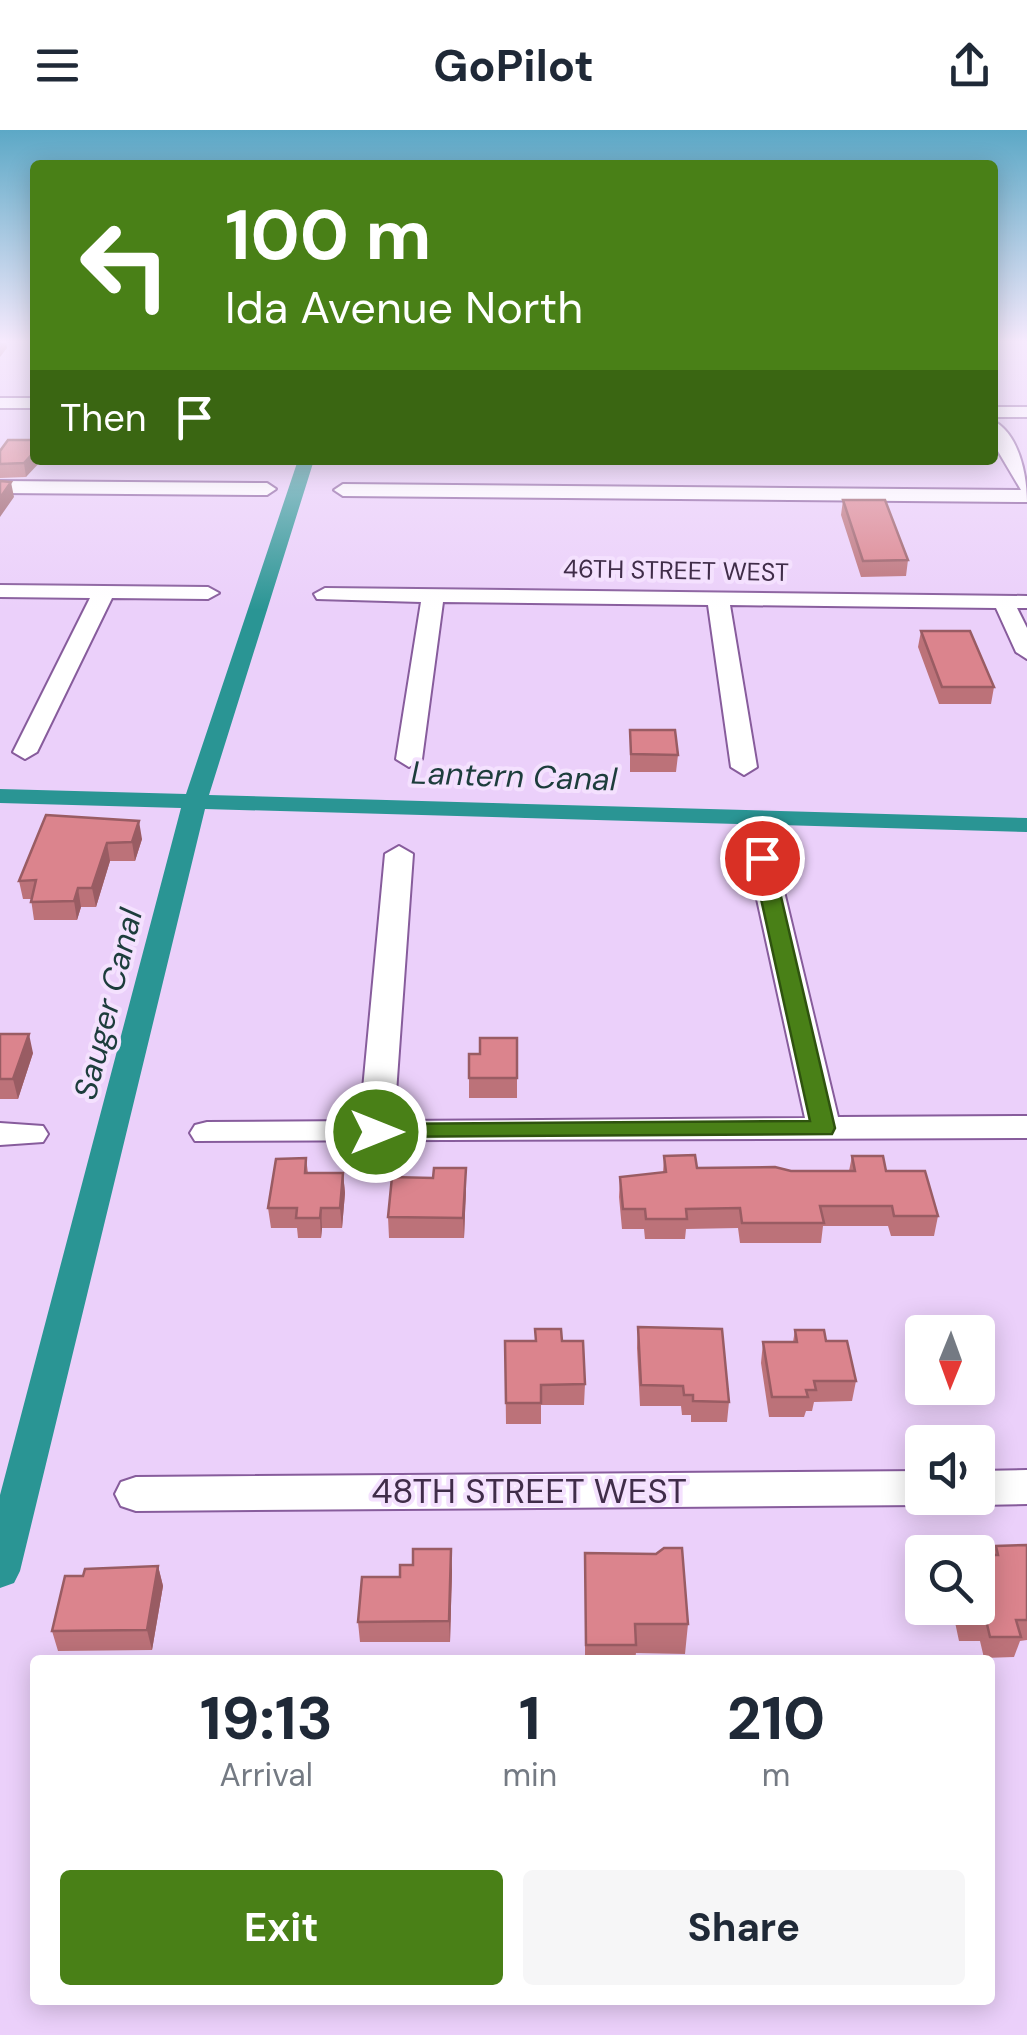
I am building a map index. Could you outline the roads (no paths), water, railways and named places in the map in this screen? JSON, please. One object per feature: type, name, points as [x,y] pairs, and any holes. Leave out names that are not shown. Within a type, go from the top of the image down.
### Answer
[{"type":"street","points":[[998,435],[1027,486]]},
{"type":"street","points":[[0,487],[267,489]]},
{"type":"street","points":[[342,490],[1027,496]]},
{"type":"street","points":[[0,590],[208,593]]},
{"type":"street","points":[[25,752],[104,592]]},
{"type":"street","name":"46TH STREET WEST","points":[[325,594],[1027,602]]},
{"type":"street","points":[[409,759],[433,595]]},
{"type":"street","points":[[718,598],[744,767]]},
{"type":"street","points":[[1003,601],[1027,652]]},
{"type":"street","points":[[376,1132],[400,854]]},
{"type":"street","points":[[762,858],[824,1128]]},
{"type":"street","points":[[208,1133],[1027,1127]]},
{"type":"street","points":[[995,1488],[1027,1487]]},
{"type":"street","name":"48TH STREET WEST","points":[[136,1494],[905,1488]]},
{"type":"waterway","name":"Sauger Canal","points":[[195,802],[304,465]]},
{"type":"waterway","name":"Lantern Canal","points":[[0,796],[195,802]]},
{"type":"waterway","name":"Sauger Canal","points":[[0,1571],[195,802]]},
{"type":"waterway","name":"Lantern Canal","points":[[195,802],[1027,825]]}]
